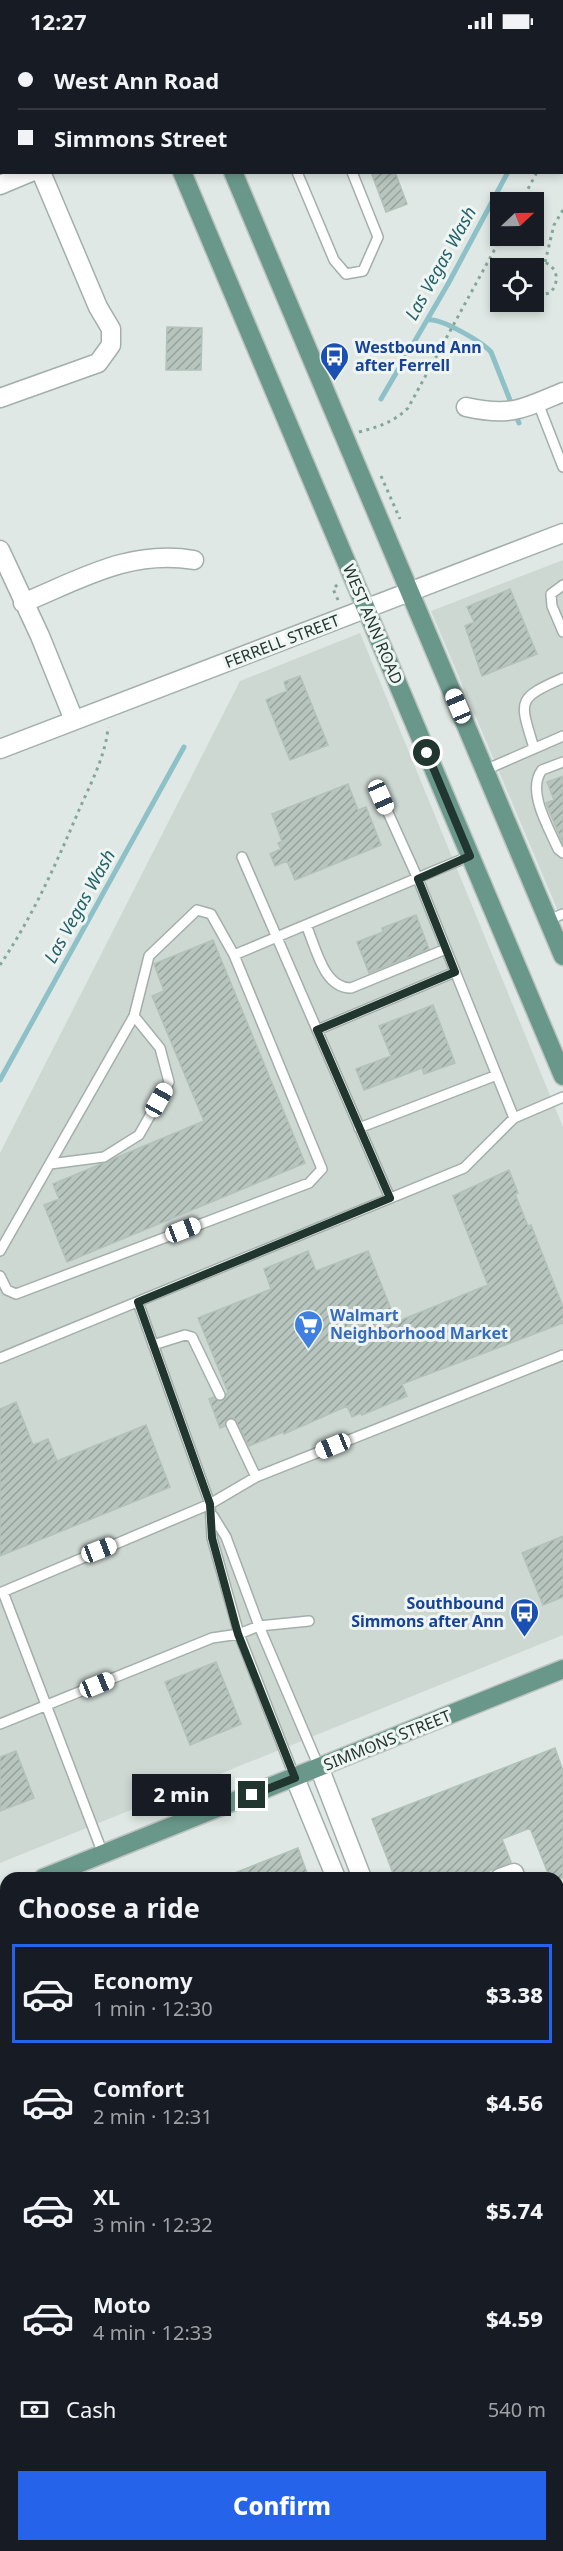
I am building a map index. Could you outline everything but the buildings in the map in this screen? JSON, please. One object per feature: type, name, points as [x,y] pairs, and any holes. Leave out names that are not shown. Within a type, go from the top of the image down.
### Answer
[{"type":"main road","name":"WEST ANN ROAD","points":[[183,174],[563,1076]]},
{"type":"main road","points":[[234,174],[485,770],[555,917],[563,956]]},
{"type":"main road","name":"SIMMONS STREET","points":[[58,1872],[319,1767],[562,1674]]},
{"type":"street","points":[[0,185],[27,174]]},
{"type":"street","points":[[0,398],[98,363],[111,345],[111,329],[98,307],[42,174]]},
{"type":"street","points":[[466,407],[495,414],[518,411],[563,392]]},
{"type":"street","name":"FERRELL STREET","points":[[0,749],[563,532]]},
{"type":"street","points":[[0,550],[40,636],[74,720]]},
{"type":"street","points":[[23,603],[131,559],[153,556],[194,560]]},
{"type":"street","points":[[319,1767],[360,1872]]},
{"type":"street","points":[[295,1778],[334,1872]]},
{"type":"lane","points":[[298,174],[334,260],[346,274],[356,274],[363,272],[378,237],[353,174]]},
{"type":"lane","points":[[538,403],[563,467]]},
{"type":"lane","points":[[563,585],[551,594],[552,606],[563,632]]},
{"type":"lane","points":[[534,748],[522,708],[525,700],[534,690],[563,678]]},
{"type":"lane","points":[[485,770],[563,736]]},
{"type":"lane","points":[[563,762],[542,770],[537,782],[541,808],[558,849],[563,853]]},
{"type":"lane","points":[[381,797],[418,879],[514,1118]]},
{"type":"lane","points":[[234,955],[470,856]]},
{"type":"lane","points":[[243,857],[390,1198]]},
{"type":"lane","points":[[0,1251],[134,1016],[149,956],[197,910],[211,914],[234,955],[322,1168],[319,1174],[309,1183],[16,1294],[7,1290],[0,1276]]},
{"type":"lane","points":[[306,925],[330,980],[342,988],[351,988],[446,950]]},
{"type":"lane","points":[[317,1030],[455,972]]},
{"type":"lane","points":[[50,1164],[104,1157],[139,1135],[169,1082],[160,1048],[134,1016]]},
{"type":"lane","points":[[359,1128],[497,1075]]},
{"type":"lane","points":[[0,1358],[464,1168],[514,1118],[563,1097]]},
{"type":"lane","points":[[138,1302],[213,1515],[226,1537],[260,1626],[319,1767]]},
{"type":"lane","points":[[153,1345],[185,1335],[192,1337],[220,1395]]},
{"type":"lane","points":[[103,1854],[2,1593],[210,1504],[256,1477],[563,1355]]},
{"type":"lane","points":[[231,1424],[256,1477]]},
{"type":"lane","points":[[213,1515],[212,1538],[238,1634],[295,1778]]},
{"type":"lane","points":[[0,1724],[212,1638],[238,1634],[260,1626],[309,1621]]},
{"type":"path","points":[[526,192],[536,174]]},
{"type":"path","points":[[544,294],[550,293],[556,284],[554,268],[545,262],[554,225],[563,210]]},
{"type":"path","points":[[362,442],[358,432],[383,426],[398,418],[408,408],[497,246]]},
{"type":"path","points":[[557,278],[563,277]]},
{"type":"path","points":[[376,470],[385,481],[399,512],[401,529]]},
{"type":"path","points":[[345,616],[333,589],[335,585],[354,578]]},
{"type":"path","points":[[0,965],[21,934],[47,885],[92,780],[108,728],[116,724]]},
{"type":"shaded area","points":[[563,560],[563,923],[431,611]]},
{"type":"shaded area","points":[[360,633],[563,1127],[563,1635],[0,1863],[0,1153],[240,681]]},
{"type":"waterway","name":"Las Vegas Wash","points":[[381,399],[448,284],[507,174]]},
{"type":"waterway","points":[[427,320],[441,322],[461,331],[491,352],[519,423]]},
{"type":"waterway","name":"Las Vegas Wash","points":[[0,1080],[184,747]]},
{"type":"place","name":"Westbound Ann after Ferrell","points":[[334,382]]},
{"type":"place","name":"Walmart Neighborhood Market","points":[[309,1350]]},
{"type":"place","name":"Southbound Simmons after Ann","points":[[525,1638]]},
{"type":"route","points":[[252,1795],[295,1778],[238,1634],[212,1538],[213,1515],[210,1504],[138,1302],[390,1198],[317,1030],[455,972],[418,879],[470,856],[427,753]]}]
